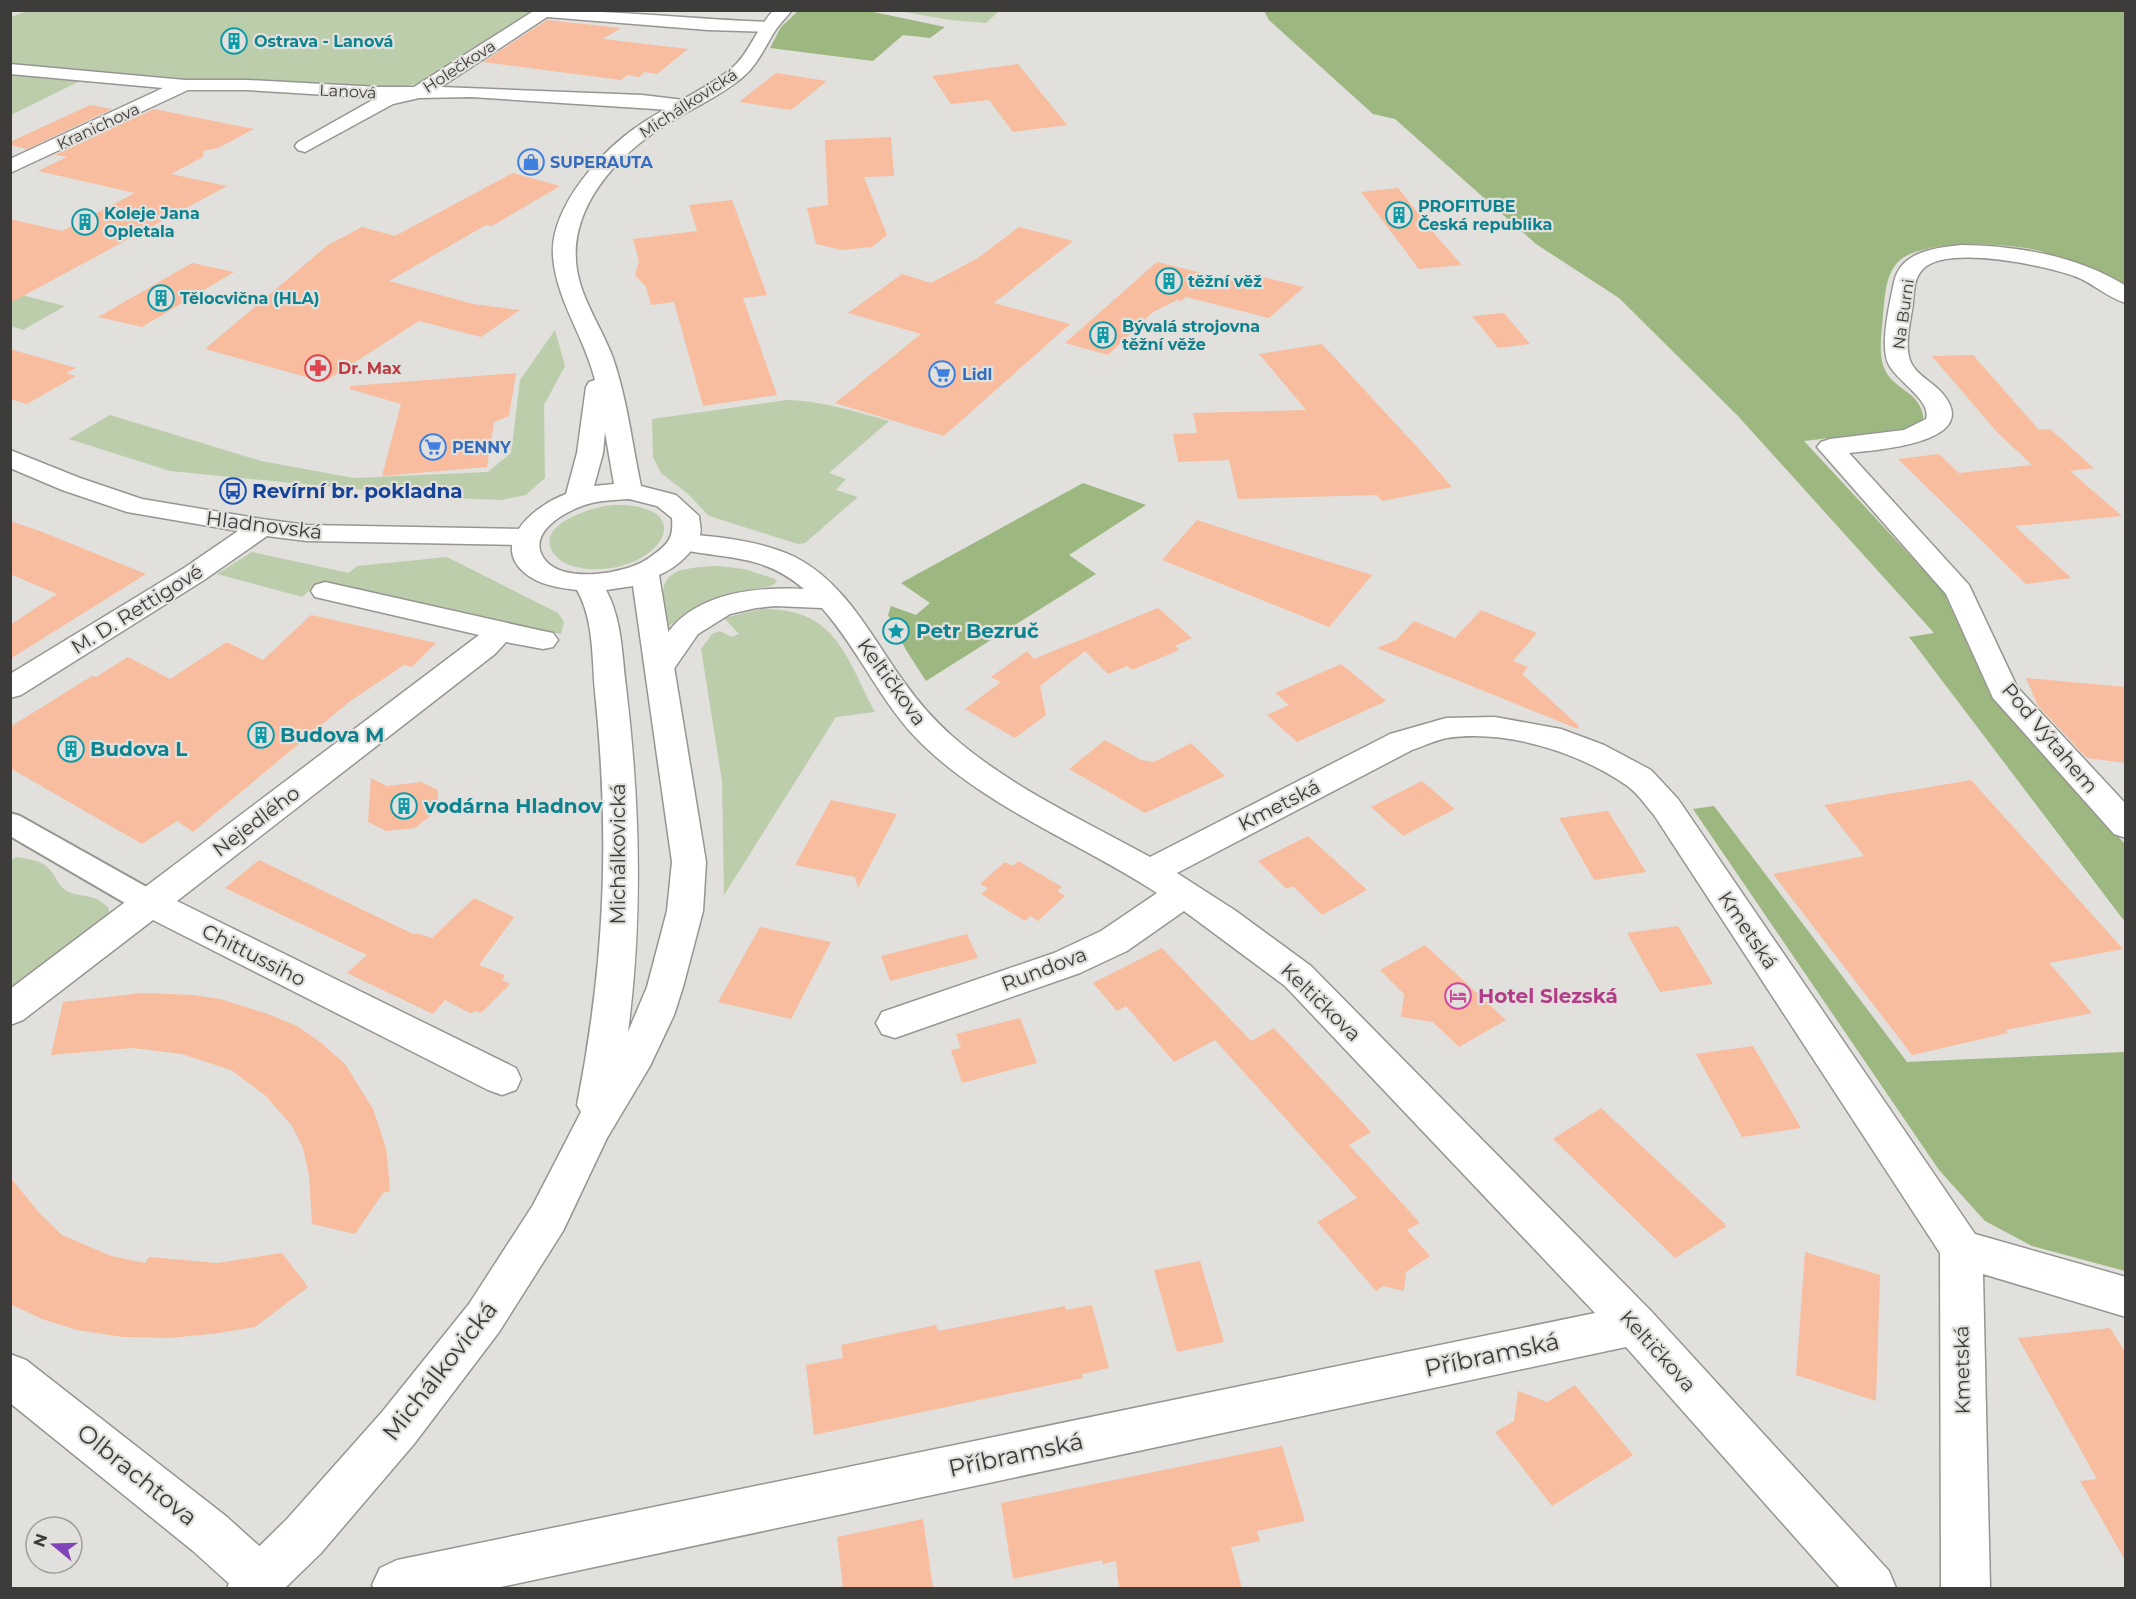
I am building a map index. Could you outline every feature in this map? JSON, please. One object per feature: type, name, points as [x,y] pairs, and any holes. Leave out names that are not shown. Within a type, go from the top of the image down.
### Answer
[{"type":"street","name":"Michálkovická","points":[[629,491],[601,358],[566,276],[563,255],[570,220],[590,184],[623,149],[646,130],[740,70],[753,55],[768,27],[784,10]]},
{"type":"street","points":[[546,11],[708,26],[768,27]]},
{"type":"street","name":"Holečkova","points":[[305,146],[387,100],[417,93],[546,11]]},
{"type":"street","name":"Lanová","points":[[10,69],[185,85],[417,93],[471,92],[685,105]]},
{"type":"street","name":"Kranichova","points":[[10,167],[185,85]]},
{"type":"street","name":"Na Burni","points":[[1830,447],[1920,434],[1935,428],[1940,419],[1940,410],[1935,400],[1905,373],[1897,356],[1906,275],[1915,263],[1934,255],[2001,252],[2045,259],[2086,273],[2126,296]]},
{"type":"street","name":"Michálkovická","points":[[578,498],[590,453],[601,358]]},
{"type":"street","name":"Pod Výtahem","points":[[1830,447],[1959,591],[2004,691],[2126,825]]},
{"type":"street","name":"Hladnovská","points":[[10,458],[71,484],[137,506],[262,527],[307,533],[527,537]]},
{"type":"street","points":[[629,491],[656,496],[677,507],[685,517],[688,529],[684,542],[670,559],[645,573],[608,583],[588,584],[552,577],[538,570],[530,560],[526,550],[527,537],[531,529],[550,511],[578,498],[629,491]]},
{"type":"street","name":"M. D. Rettigové","points":[[10,688],[194,574],[262,527]]},
{"type":"street","name":"Keltičkova","points":[[684,542],[734,548],[781,562],[808,578],[852,625],[899,698],[932,735],[952,752],[992,782],[1149,872],[1270,953],[1298,976],[1635,1325],[1872,1588]]},
{"type":"street","name":"Michálkovická","points":[[256,1584],[304,1536],[398,1428],[484,1318],[548,1218],[592,1128],[636,1055],[655,1015],[668,979],[685,911],[688,862],[645,573]]},
{"type":"street","name":"Michálkovická","points":[[588,584],[603,618],[617,768],[622,853],[616,967],[605,1062],[592,1128]]},
{"type":"street","points":[[325,591],[543,640]]},
{"type":"street","points":[[662,681],[686,629],[719,609],[764,598],[831,600]]},
{"type":"street","name":"Nejedlého","points":[[10,1010],[148,902],[484,647],[500,631]]},
{"type":"street","name":"Kmetská","points":[[1149,872],[1401,742],[1446,728],[1495,727],[1550,736],[1593,753],[1639,778],[1666,807],[1961,1250],[1966,1588]]},
{"type":"street","name":"Chittussiho","points":[[10,823],[148,902],[502,1080]]},
{"type":"street","name":"Rundova","points":[[895,1023],[1067,963],[1105,946],[1182,894]]},
{"type":"street","points":[[1961,1250],[2126,1296]]},
{"type":"street","name":"Příbramská","points":[[397,1585],[1635,1325]]},
{"type":"street","name":"Olbrachtova","points":[[10,1375],[210,1534],[256,1584]]},
{"type":"green space","points":[[517,10],[534,12],[427,82],[388,89],[194,79],[163,80],[11,66],[11,17],[27,11]]},
{"type":"green space","points":[[798,11],[869,11],[945,27],[930,38],[903,35],[873,61],[770,48],[781,27]]},
{"type":"green space","points":[[899,11],[999,11],[986,23],[950,20]]},
{"type":"green space","points":[[1264,11],[2125,11],[2125,284],[2051,254],[2026,248],[1988,245],[1944,246],[1924,249],[1908,255],[1897,263],[1888,281],[1881,332],[1881,356],[1885,371],[1891,379],[1917,402],[1924,422],[1903,429],[1804,441],[1943,591],[1991,694],[2125,844],[2125,922],[1909,637],[1934,633],[1737,415],[1619,298],[1536,244],[1395,119],[1373,114],[1269,20]]},
{"type":"green space","points":[[11,74],[82,80],[11,115]]},
{"type":"green space","points":[[10,292],[65,306],[23,330],[11,326]]},
{"type":"green space","points":[[555,330],[565,366],[544,405],[545,478],[526,495],[501,500],[446,498],[170,471],[69,439],[110,415],[261,461],[354,478],[488,472],[511,453],[520,380]]},
{"type":"green space","points":[[787,400],[825,404],[889,421],[829,473],[846,479],[836,490],[858,497],[805,543],[798,544],[709,516],[689,495],[661,473],[653,457],[652,419]]},
{"type":"green space","points":[[1083,483],[1146,505],[1069,555],[1096,574],[926,681],[906,650],[888,615],[891,606],[916,615],[930,603],[901,583]]},
{"type":"green space","points":[[613,505],[641,507],[657,515],[664,526],[662,538],[652,550],[635,561],[614,568],[575,567],[566,564],[555,555],[550,544],[551,535],[558,526],[580,513]]},
{"type":"green space","points":[[252,552],[349,573],[357,566],[447,557],[558,613],[564,622],[561,634],[318,583],[302,597],[217,574]]},
{"type":"green space","points":[[719,566],[744,569],[775,579],[777,582],[771,586],[729,594],[708,602],[665,628],[662,596],[664,585],[669,578],[676,572],[687,569]]},
{"type":"green space","points":[[761,609],[786,611],[806,617],[822,626],[846,654],[875,712],[836,717],[724,895],[722,781],[701,649],[712,634],[720,631],[732,637],[739,634],[724,618]]},
{"type":"green space","points":[[1714,806],[1907,1062],[2125,1052],[2125,1271],[2032,1246],[1985,1221],[1939,1170],[1693,809]]},
{"type":"green space","points":[[16,857],[44,864],[65,890],[97,899],[108,907],[110,916],[11,992],[10,861]]},
{"type":"building","points":[[547,20],[621,28],[603,39],[688,49],[657,74],[645,72],[639,77],[627,75],[621,80],[483,62]]},
{"type":"building","points":[[1018,64],[1067,125],[1013,132],[989,100],[951,104],[932,76]]},
{"type":"building","points":[[776,73],[827,81],[791,110],[739,102]]},
{"type":"building","points":[[90,105],[112,109],[27,149],[10,145],[10,142]]},
{"type":"building","points":[[154,109],[254,129],[218,148],[203,151],[203,157],[171,174],[227,186],[10,303],[10,219],[62,231],[135,193],[38,171],[67,157],[55,155]]},
{"type":"building","points":[[891,137],[894,176],[864,177],[887,235],[872,247],[842,250],[816,244],[807,208],[828,205],[825,140]]},
{"type":"building","points":[[513,173],[560,186],[492,226],[486,225],[389,281],[473,304],[520,310],[481,337],[419,321],[324,382],[205,349],[328,245],[362,227],[395,236]]},
{"type":"building","name":"PROFITUBE Česká republika","points":[[1398,188],[1462,265],[1419,269],[1361,192]]},
{"type":"building","points":[[732,200],[767,295],[743,298],[777,395],[703,406],[674,302],[651,305],[646,287],[635,275],[639,261],[633,239],[697,231],[689,205]]},
{"type":"building","name":"Lidl","points":[[1019,227],[1073,241],[994,303],[1070,324],[944,436],[835,403],[921,334],[848,313],[902,274],[931,283],[978,258]]},
{"type":"building","points":[[1157,262],[1254,286],[1263,277],[1304,287],[1269,318],[1186,297],[1153,312],[1108,355],[1065,343]]},
{"type":"building","name":"Tělocvična (HLA)","points":[[192,263],[234,272],[142,327],[98,317]]},
{"type":"building","points":[[1504,313],[1530,344],[1498,348],[1472,316]]},
{"type":"building","points":[[1322,344],[1452,487],[1382,501],[1377,495],[1238,499],[1229,460],[1178,462],[1173,434],[1197,433],[1193,413],[1306,410],[1259,354]]},
{"type":"building","points":[[10,349],[76,368],[66,373],[76,376],[27,404],[10,399]]},
{"type":"building","points":[[1973,355],[2039,430],[2050,429],[2094,468],[2070,471],[2122,516],[2015,526],[2071,578],[2026,584],[1898,459],[1939,454],[1959,473],[2032,465],[1996,431],[1932,356]]},
{"type":"building","points":[[516,373],[509,416],[494,422],[487,467],[382,476],[401,404],[350,389],[350,386]]},
{"type":"building","points":[[1197,520],[1372,575],[1329,627],[1162,560]]},
{"type":"building","points":[[10,521],[146,574],[10,659],[10,625],[57,594],[10,574]]},
{"type":"building","points":[[1158,608],[1192,638],[1175,646],[1179,650],[1132,670],[1127,666],[1108,674],[1085,651],[1040,686],[1046,715],[1015,738],[965,709],[1001,682],[991,677],[1027,651],[1034,659]]},
{"type":"building","points":[[1481,610],[1537,633],[1513,661],[1528,667],[1522,674],[1579,726],[1578,729],[1377,648],[1396,640],[1414,621],[1455,638]]},
{"type":"building","points":[[311,615],[436,643],[412,667],[404,665],[349,702],[193,832],[177,821],[142,844],[10,768],[10,727],[92,676],[96,677],[128,657],[170,679],[227,642],[263,660]]},
{"type":"building","points":[[1341,664],[1386,701],[1297,742],[1267,715],[1289,705],[1275,693]]},
{"type":"building","points":[[2026,678],[2126,687],[2126,763],[2087,758],[2038,706]]},
{"type":"building","points":[[1105,740],[1141,760],[1154,762],[1191,743],[1225,776],[1145,813],[1069,769]]},
{"type":"building","name":"vodárna Hladnov","points":[[371,778],[387,786],[421,782],[438,790],[438,810],[415,828],[386,831],[368,822]]},
{"type":"building","points":[[1971,780],[2123,949],[2049,963],[2092,1013],[2006,1030],[2008,1033],[1912,1055],[1773,874],[1864,856],[1824,805]]},
{"type":"building","points":[[1422,781],[1455,809],[1403,836],[1371,807]]},
{"type":"building","points":[[831,800],[897,814],[858,888],[855,877],[795,865]]},
{"type":"building","points":[[1608,811],[1646,872],[1594,880],[1559,818]]},
{"type":"building","points":[[1308,836],[1367,890],[1322,915],[1293,886],[1287,889],[1258,861]]},
{"type":"building","points":[[259,860],[413,934],[432,938],[474,898],[514,917],[479,965],[505,975],[502,980],[510,984],[481,1013],[477,1011],[470,1013],[445,1000],[433,1014],[347,973],[367,955],[225,888]]},
{"type":"building","points":[[1018,861],[1062,887],[1057,891],[1065,896],[1038,921],[1030,916],[1025,921],[981,894],[988,888],[980,884],[1005,862],[1013,866]]},
{"type":"building","points":[[1678,926],[1713,984],[1660,992],[1627,933]]},
{"type":"building","points":[[760,927],[831,942],[791,1019],[718,1002]]},
{"type":"building","points":[[967,934],[978,958],[890,981],[881,956]]},
{"type":"building","points":[[1425,945],[1506,1020],[1459,1047],[1433,1022],[1401,1017],[1404,994],[1380,970]]},
{"type":"building","points":[[1162,948],[1251,1041],[1274,1028],[1371,1132],[1349,1145],[1420,1223],[1407,1230],[1430,1256],[1406,1272],[1404,1291],[1383,1286],[1376,1291],[1317,1222],[1357,1198],[1215,1040],[1174,1062],[1126,1006],[1117,1011],[1093,983]]},
{"type":"building","points":[[142,993],[193,995],[220,999],[268,1014],[297,1026],[345,1064],[373,1109],[386,1148],[390,1191],[383,1193],[355,1234],[312,1224],[309,1175],[303,1148],[292,1126],[266,1096],[231,1070],[182,1054],[132,1048],[51,1055],[63,1002]]},
{"type":"building","points":[[1020,1018],[1037,1063],[962,1083],[951,1050],[961,1048],[956,1034]]},
{"type":"building","points":[[1753,1046],[1801,1128],[1742,1137],[1696,1054]]},
{"type":"building","points":[[1601,1108],[1727,1226],[1675,1258],[1553,1139]]},
{"type":"building","points":[[10,1177],[42,1216],[62,1235],[111,1256],[145,1263],[149,1257],[217,1263],[282,1253],[308,1287],[255,1327],[219,1333],[170,1338],[123,1337],[77,1330],[42,1319],[10,1304]]},
{"type":"building","points":[[1805,1252],[1880,1275],[1876,1401],[1796,1375]]},
{"type":"building","points":[[1200,1261],[1224,1342],[1177,1352],[1154,1270]]},
{"type":"building","points":[[1092,1305],[1109,1368],[1082,1374],[1083,1378],[814,1435],[806,1365],[843,1358],[841,1345],[936,1325],[938,1331],[1065,1306],[1066,1310]]},
{"type":"building","points":[[2110,1328],[2126,1353],[2126,1562],[2080,1481],[2097,1479],[2018,1338]]},
{"type":"building","points":[[1575,1385],[1633,1455],[1552,1506],[1495,1432],[1514,1421],[1518,1391],[1547,1402]]},
{"type":"building","points":[[1282,1446],[1305,1521],[1257,1531],[1260,1541],[1231,1547],[1242,1588],[1119,1588],[1116,1561],[1103,1564],[1102,1560],[1013,1579],[1001,1503]]},
{"type":"building","points":[[923,1519],[933,1588],[843,1588],[837,1537]]},
{"type":"place","name":"Ostrava - Lanová","points":[[234,41]]},
{"type":"place","name":"SUPERAUTA","points":[[531,162]]},
{"type":"place","name":"PROFITUBE Česká republika","points":[[1399,215]]},
{"type":"place","name":"Koleje Jana Opletala","points":[[85,222]]},
{"type":"place","name":"těžní věž","points":[[1169,281]]},
{"type":"place","name":"Tělocvična (HLA)","points":[[161,298]]},
{"type":"place","name":"Bývalá strojovna těžní věže","points":[[1103,335]]},
{"type":"place","name":"Dr. Max","points":[[318,368]]},
{"type":"place","name":"Lidl","points":[[942,374]]},
{"type":"place","name":"PENNY","points":[[433,447]]},
{"type":"place","name":"Revírní br. pokladna","points":[[233,491]]},
{"type":"place","name":"Petr Bezruč","points":[[896,631]]},
{"type":"place","name":"Budova M","points":[[261,735]]},
{"type":"place","name":"Budova L","points":[[71,749]]},
{"type":"place","name":"vodárna Hladnov","points":[[404,806]]},
{"type":"place","name":"Hotel Slezská","points":[[1458,996]]}]
